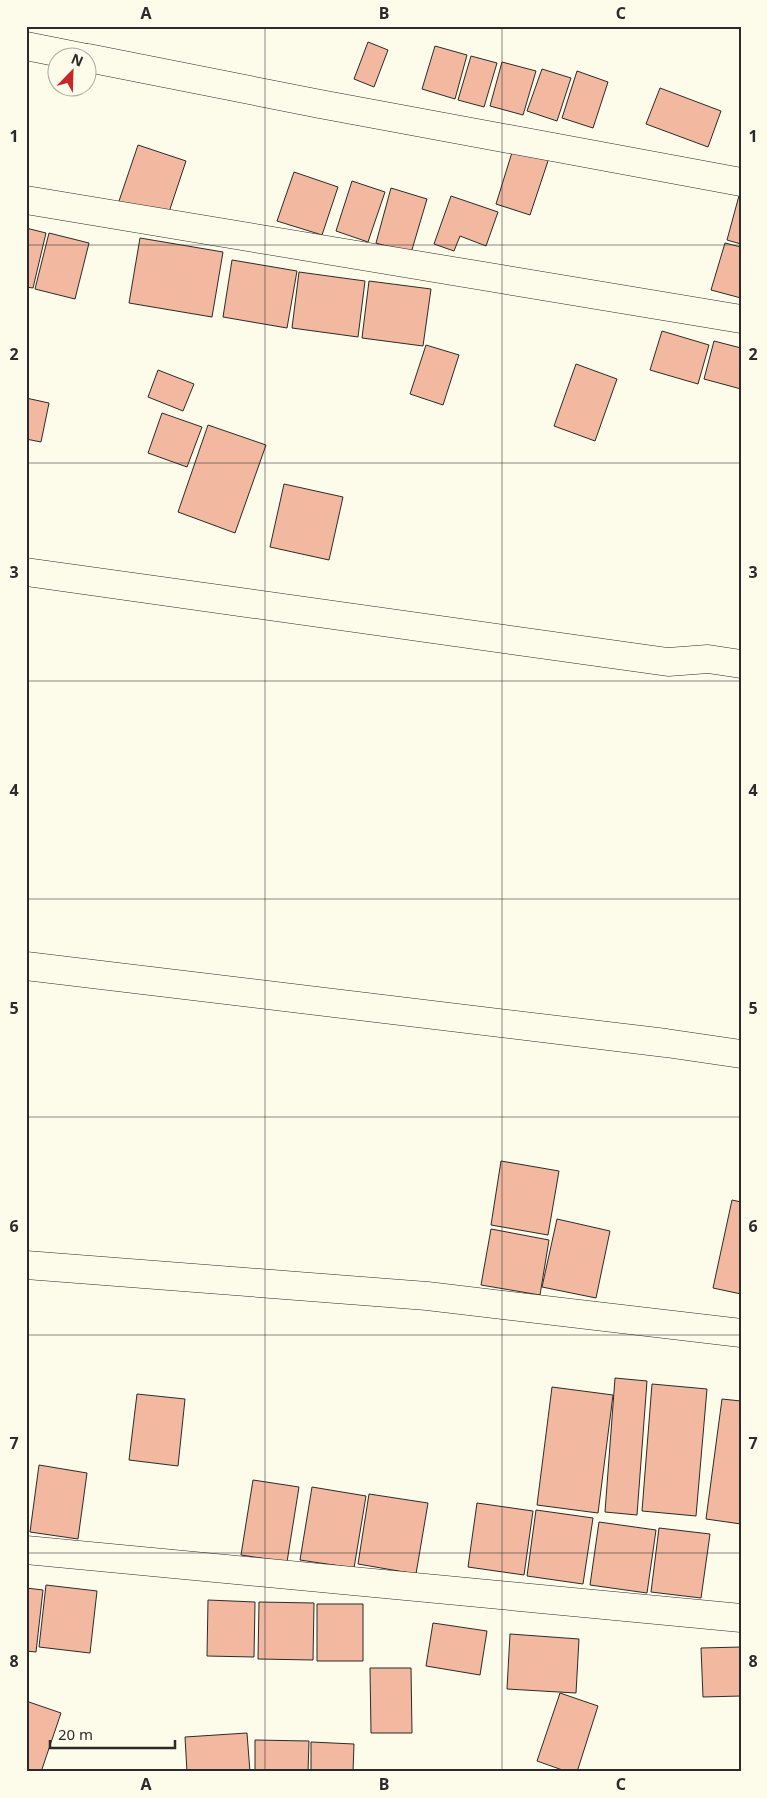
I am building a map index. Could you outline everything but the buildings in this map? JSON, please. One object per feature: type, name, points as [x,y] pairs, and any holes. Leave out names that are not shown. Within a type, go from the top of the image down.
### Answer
[{"type":"street","points":[[26,46],[48,50]]},
{"type":"street","points":[[98,60],[330,106],[741,182]]},
{"type":"street","points":[[26,200],[741,319]]},
{"type":"street","points":[[26,572],[668,662],[708,659],[741,664]]},
{"type":"street","points":[[26,966],[656,1042],[741,1054]]},
{"type":"street","points":[[26,1265],[427,1296],[741,1333]]},
{"type":"street","points":[[26,1550],[741,1618]]}]
